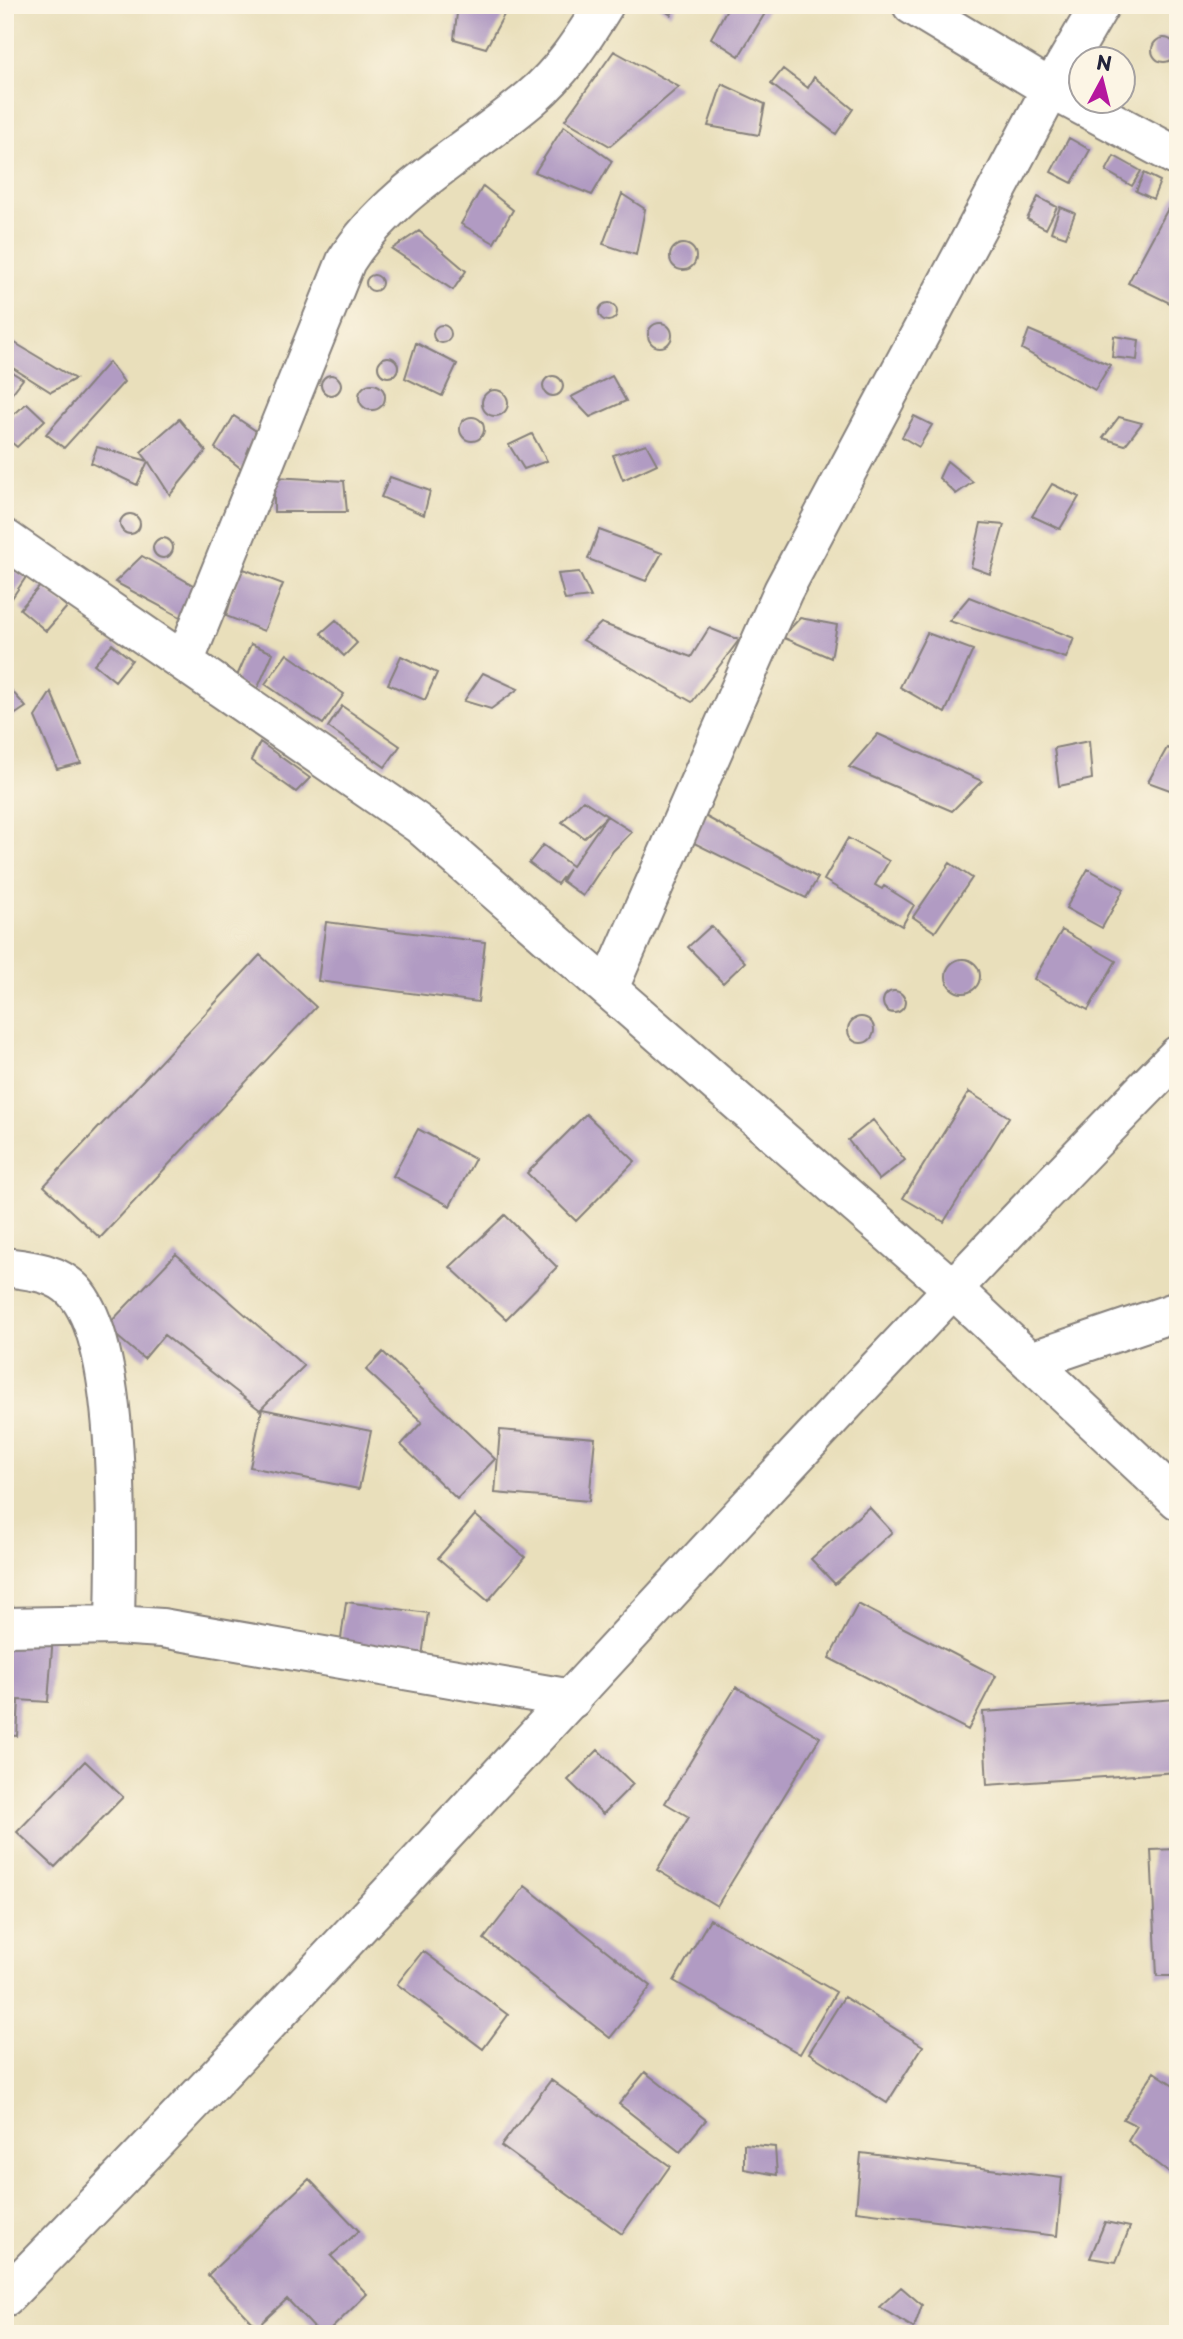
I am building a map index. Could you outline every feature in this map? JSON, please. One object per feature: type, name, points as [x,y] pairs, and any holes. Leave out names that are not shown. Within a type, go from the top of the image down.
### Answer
[{"type":"main road","points":[[185,660],[346,261],[364,232],[390,206],[533,96],[571,58],[604,5]]},
{"type":"main road","points":[[912,5],[1051,89],[1178,157]]},
{"type":"main road","points":[[609,988],[783,592],[1051,89],[1100,5]]},
{"type":"main road","points":[[5,539],[185,660],[419,824],[953,1289],[1178,1500]]},
{"type":"main road","points":[[5,2297],[301,1991],[953,1289],[1178,1055]]},
{"type":"main road","points":[[5,1267],[46,1273],[72,1290],[91,1315],[100,1351],[114,1463],[115,1625]]},
{"type":"main road","points":[[1031,1362],[1178,1311]]},
{"type":"main road","points":[[5,1627],[115,1625],[162,1629],[572,1699]]},
{"type":"building","points":[[458,5],[486,5],[506,11],[486,48],[454,39]]},
{"type":"building","points":[[657,5],[676,5],[671,15]]},
{"type":"building","points":[[729,5],[770,5],[739,56],[711,38]]},
{"type":"building","points":[[1164,38],[1173,41],[1176,50],[1173,59],[1164,62],[1155,59],[1152,50],[1155,41]]},
{"type":"building","points":[[614,51],[679,87],[610,146],[565,120]]},
{"type":"building","points":[[783,69],[808,88],[814,77],[853,109],[836,134],[771,84]]},
{"type":"building","points":[[722,84],[765,104],[759,135],[708,126]]},
{"type":"building","points":[[564,126],[612,161],[592,195],[535,172]]},
{"type":"building","points":[[1069,138],[1090,150],[1072,183],[1051,172]]},
{"type":"building","points":[[1114,156],[1141,171],[1132,186],[1106,171]]},
{"type":"building","points":[[1144,173],[1160,181],[1153,199],[1136,191]]},
{"type":"building","points":[[483,186],[513,210],[494,243],[461,224]]},
{"type":"building","points":[[1178,190],[1178,307],[1128,283]]},
{"type":"building","points":[[622,194],[645,209],[636,255],[603,244]]},
{"type":"building","points":[[1038,197],[1057,207],[1046,229],[1027,219]]},
{"type":"building","points":[[1060,207],[1075,213],[1066,237],[1051,232]]},
{"type":"building","points":[[419,231],[466,271],[453,290],[392,249]]},
{"type":"building","points":[[683,244],[692,248],[696,257],[692,266],[683,270],[674,266],[670,257],[674,248]]},
{"type":"building","points":[[371,275],[377,275],[382,283],[380,289],[371,291],[366,286],[366,280]]},
{"type":"building","points":[[608,303],[615,305],[615,319],[608,321],[601,319],[599,312],[601,305]]},
{"type":"building","points":[[660,323],[671,330],[672,335],[665,346],[660,347],[649,340],[648,335],[655,324]]},
{"type":"building","points":[[442,325],[448,328],[451,334],[448,340],[442,343],[436,340],[433,334],[436,328]]},
{"type":"building","points":[[1029,330],[1110,365],[1095,390],[1022,349]]},
{"type":"building","points":[[1114,336],[1139,340],[1137,360],[1112,357]]},
{"type":"building","points":[[5,337],[75,379],[51,392],[5,363]]},
{"type":"building","points":[[416,343],[457,364],[442,396],[405,378]]},
{"type":"building","points":[[388,357],[395,360],[398,367],[395,374],[388,377],[381,374],[378,367],[381,360]]},
{"type":"building","points":[[109,362],[124,382],[64,448],[46,434]]},
{"type":"building","points":[[5,368],[23,379],[7,400],[5,398]]},
{"type":"building","points":[[331,375],[338,378],[341,385],[338,392],[331,395],[324,392],[321,385],[324,378]]},
{"type":"building","points":[[549,376],[557,376],[563,386],[557,396],[549,396],[543,390],[543,382]]},
{"type":"building","points":[[612,376],[626,401],[590,417],[571,397]]},
{"type":"building","points":[[372,384],[381,388],[385,397],[381,406],[372,410],[363,406],[359,397],[363,388]]},
{"type":"building","points":[[495,390],[504,394],[508,403],[504,412],[495,416],[486,412],[482,403],[486,394]]},
{"type":"building","points":[[27,403],[45,420],[17,447],[5,437],[5,422]]},
{"type":"building","points":[[234,416],[256,431],[243,470],[215,448]]},
{"type":"building","points":[[914,416],[932,425],[919,447],[902,437]]},
{"type":"building","points":[[472,417],[480,421],[484,429],[480,437],[472,441],[464,437],[460,429],[464,421]]},
{"type":"building","points":[[1119,417],[1142,423],[1125,445],[1103,438]]},
{"type":"building","points":[[179,419],[206,451],[170,495],[141,452]]},
{"type":"building","points":[[532,434],[547,461],[524,469],[509,445]]},
{"type":"building","points":[[646,444],[657,464],[623,480],[613,455]]},
{"type":"building","points":[[97,447],[148,461],[137,485],[91,463]]},
{"type":"building","points":[[947,461],[973,482],[956,494],[939,478]]},
{"type":"building","points":[[274,477],[344,481],[347,512],[274,512]]},
{"type":"building","points":[[390,477],[430,491],[424,515],[381,497]]},
{"type":"building","points":[[1052,484],[1079,497],[1060,529],[1032,516]]},
{"type":"building","points":[[130,514],[137,517],[140,524],[137,531],[130,534],[123,531],[120,524],[123,517]]},
{"type":"building","points":[[981,523],[1004,525],[990,574],[971,567]]},
{"type":"building","points":[[599,530],[662,553],[646,581],[588,559]]},
{"type":"building","points":[[159,538],[167,538],[173,548],[167,558],[159,558],[153,552],[153,544]]},
{"type":"building","points":[[142,556],[198,588],[182,618],[115,582]]},
{"type":"building","points":[[5,564],[26,577],[12,598],[5,594]]},
{"type":"building","points":[[241,568],[283,584],[264,631],[226,616]]},
{"type":"building","points":[[579,572],[591,597],[565,600],[558,574]]},
{"type":"building","points":[[41,585],[67,607],[46,631],[20,609]]},
{"type":"building","points":[[969,597],[1074,638],[1066,658],[949,621]]},
{"type":"building","points":[[800,618],[837,625],[831,658],[782,637]]},
{"type":"building","points":[[336,620],[357,643],[344,656],[321,633]]},
{"type":"building","points":[[601,623],[691,657],[709,628],[739,640],[692,702],[583,640]]},
{"type":"building","points":[[927,633],[973,650],[945,713],[900,687]]},
{"type":"building","points":[[112,644],[132,660],[115,681],[94,664]]},
{"type":"building","points":[[251,644],[273,653],[256,692],[234,683]]},
{"type":"building","points":[[287,654],[344,694],[323,724],[265,684]]},
{"type":"building","points":[[401,656],[437,673],[425,700],[388,684]]},
{"type":"building","points":[[483,673],[518,689],[491,709],[464,701]]},
{"type":"building","points":[[5,683],[26,707],[5,721]]},
{"type":"building","points":[[51,692],[81,763],[57,769],[35,717]]},
{"type":"building","points":[[342,706],[400,746],[385,767],[328,727]]},
{"type":"building","points":[[878,734],[982,781],[952,811],[849,767]]},
{"type":"building","points":[[1089,741],[1092,779],[1059,786],[1054,748]]},
{"type":"building","points":[[260,742],[310,778],[296,792],[251,760]]},
{"type":"building","points":[[1167,748],[1178,752],[1178,793],[1148,782]]},
{"type":"building","points":[[583,800],[607,816],[584,838],[562,822]]},
{"type":"building","points":[[701,814],[818,878],[806,898],[692,842]]},
{"type":"building","points":[[607,816],[632,832],[613,851],[583,896],[562,881],[569,869],[557,884],[529,863],[543,845],[572,866]]},
{"type":"building","points":[[848,838],[889,861],[875,885],[882,889],[884,886],[914,905],[902,926],[824,880]]},
{"type":"building","points":[[950,863],[972,878],[935,932],[913,917]]},
{"type":"building","points":[[1088,869],[1124,889],[1102,928],[1066,908]]},
{"type":"building","points":[[326,922],[485,942],[478,1002],[318,981]]},
{"type":"building","points":[[711,926],[745,962],[723,983],[688,947]]},
{"type":"building","points":[[1062,930],[1116,961],[1088,1010],[1034,979]]},
{"type":"building","points":[[260,955],[316,1007],[100,1238],[44,1186]]},
{"type":"building","points":[[963,959],[975,964],[980,976],[975,988],[963,993],[951,988],[946,976],[951,964]]},
{"type":"building","points":[[894,991],[902,994],[905,1002],[902,1010],[894,1013],[886,1010],[883,1002],[886,994]]},
{"type":"building","points":[[861,1017],[870,1021],[874,1030],[870,1039],[861,1043],[852,1039],[848,1030],[852,1021]]},
{"type":"building","points":[[969,1092],[1009,1117],[944,1222],[903,1198]]},
{"type":"building","points":[[586,1114],[635,1161],[576,1221],[527,1173]]},
{"type":"building","points":[[873,1120],[905,1160],[879,1180],[848,1140]]},
{"type":"building","points":[[418,1129],[475,1159],[450,1206],[393,1176]]},
{"type":"building","points":[[505,1215],[557,1267],[506,1319],[450,1267]]},
{"type":"building","points":[[176,1254],[304,1366],[260,1410],[164,1335],[144,1359],[106,1327]]},
{"type":"building","points":[[383,1352],[495,1459],[457,1499],[401,1445],[422,1422],[366,1370]]},
{"type":"building","points":[[262,1409],[371,1431],[359,1489],[250,1467]]},
{"type":"building","points":[[500,1430],[595,1438],[589,1501],[495,1493]]},
{"type":"building","points":[[869,1507],[892,1532],[835,1584],[811,1559]]},
{"type":"building","points":[[475,1515],[525,1557],[488,1601],[438,1558]]},
{"type":"building","points":[[346,1602],[428,1613],[422,1657],[340,1646]]},
{"type":"building","points":[[858,1604],[996,1676],[968,1730],[829,1658]]},
{"type":"building","points":[[5,1631],[53,1635],[48,1702],[19,1700],[17,1736],[5,1735]]},
{"type":"building","points":[[736,1687],[820,1737],[717,1906],[657,1870],[689,1817],[665,1803]]},
{"type":"building","points":[[1178,1699],[1178,1772],[987,1785],[983,1712]]},
{"type":"building","points":[[598,1750],[633,1784],[603,1814],[568,1780]]},
{"type":"building","points":[[85,1761],[123,1797],[55,1867],[17,1832]]},
{"type":"building","points":[[1178,1849],[1178,1976],[1157,1976],[1151,1850]]},
{"type":"building","points":[[525,1886],[651,1986],[610,2038],[484,1939]]},
{"type":"building","points":[[710,1919],[836,1992],[800,2054],[674,1981]]},
{"type":"building","points":[[423,1951],[508,2015],[483,2049],[397,1984]]},
{"type":"building","points":[[844,1997],[923,2046],[887,2103],[809,2053]]},
{"type":"building","points":[[645,2072],[706,2120],[680,2152],[619,2104]]},
{"type":"building","points":[[1154,2072],[1178,2088],[1178,2180],[1128,2141],[1137,2126],[1123,2119]]},
{"type":"building","points":[[551,2080],[670,2166],[622,2234],[501,2146]]},
{"type":"building","points":[[744,2144],[775,2147],[777,2175],[744,2169]]},
{"type":"building","points":[[861,2153],[1062,2178],[1057,2236],[856,2211]]},
{"type":"building","points":[[309,2179],[359,2231],[331,2256],[367,2294],[326,2334],[320,2334],[287,2299],[257,2327],[208,2275]]},
{"type":"building","points":[[1105,2222],[1130,2227],[1116,2262],[1090,2258]]},
{"type":"building","points":[[901,2287],[922,2305],[914,2328],[879,2307]]}]
